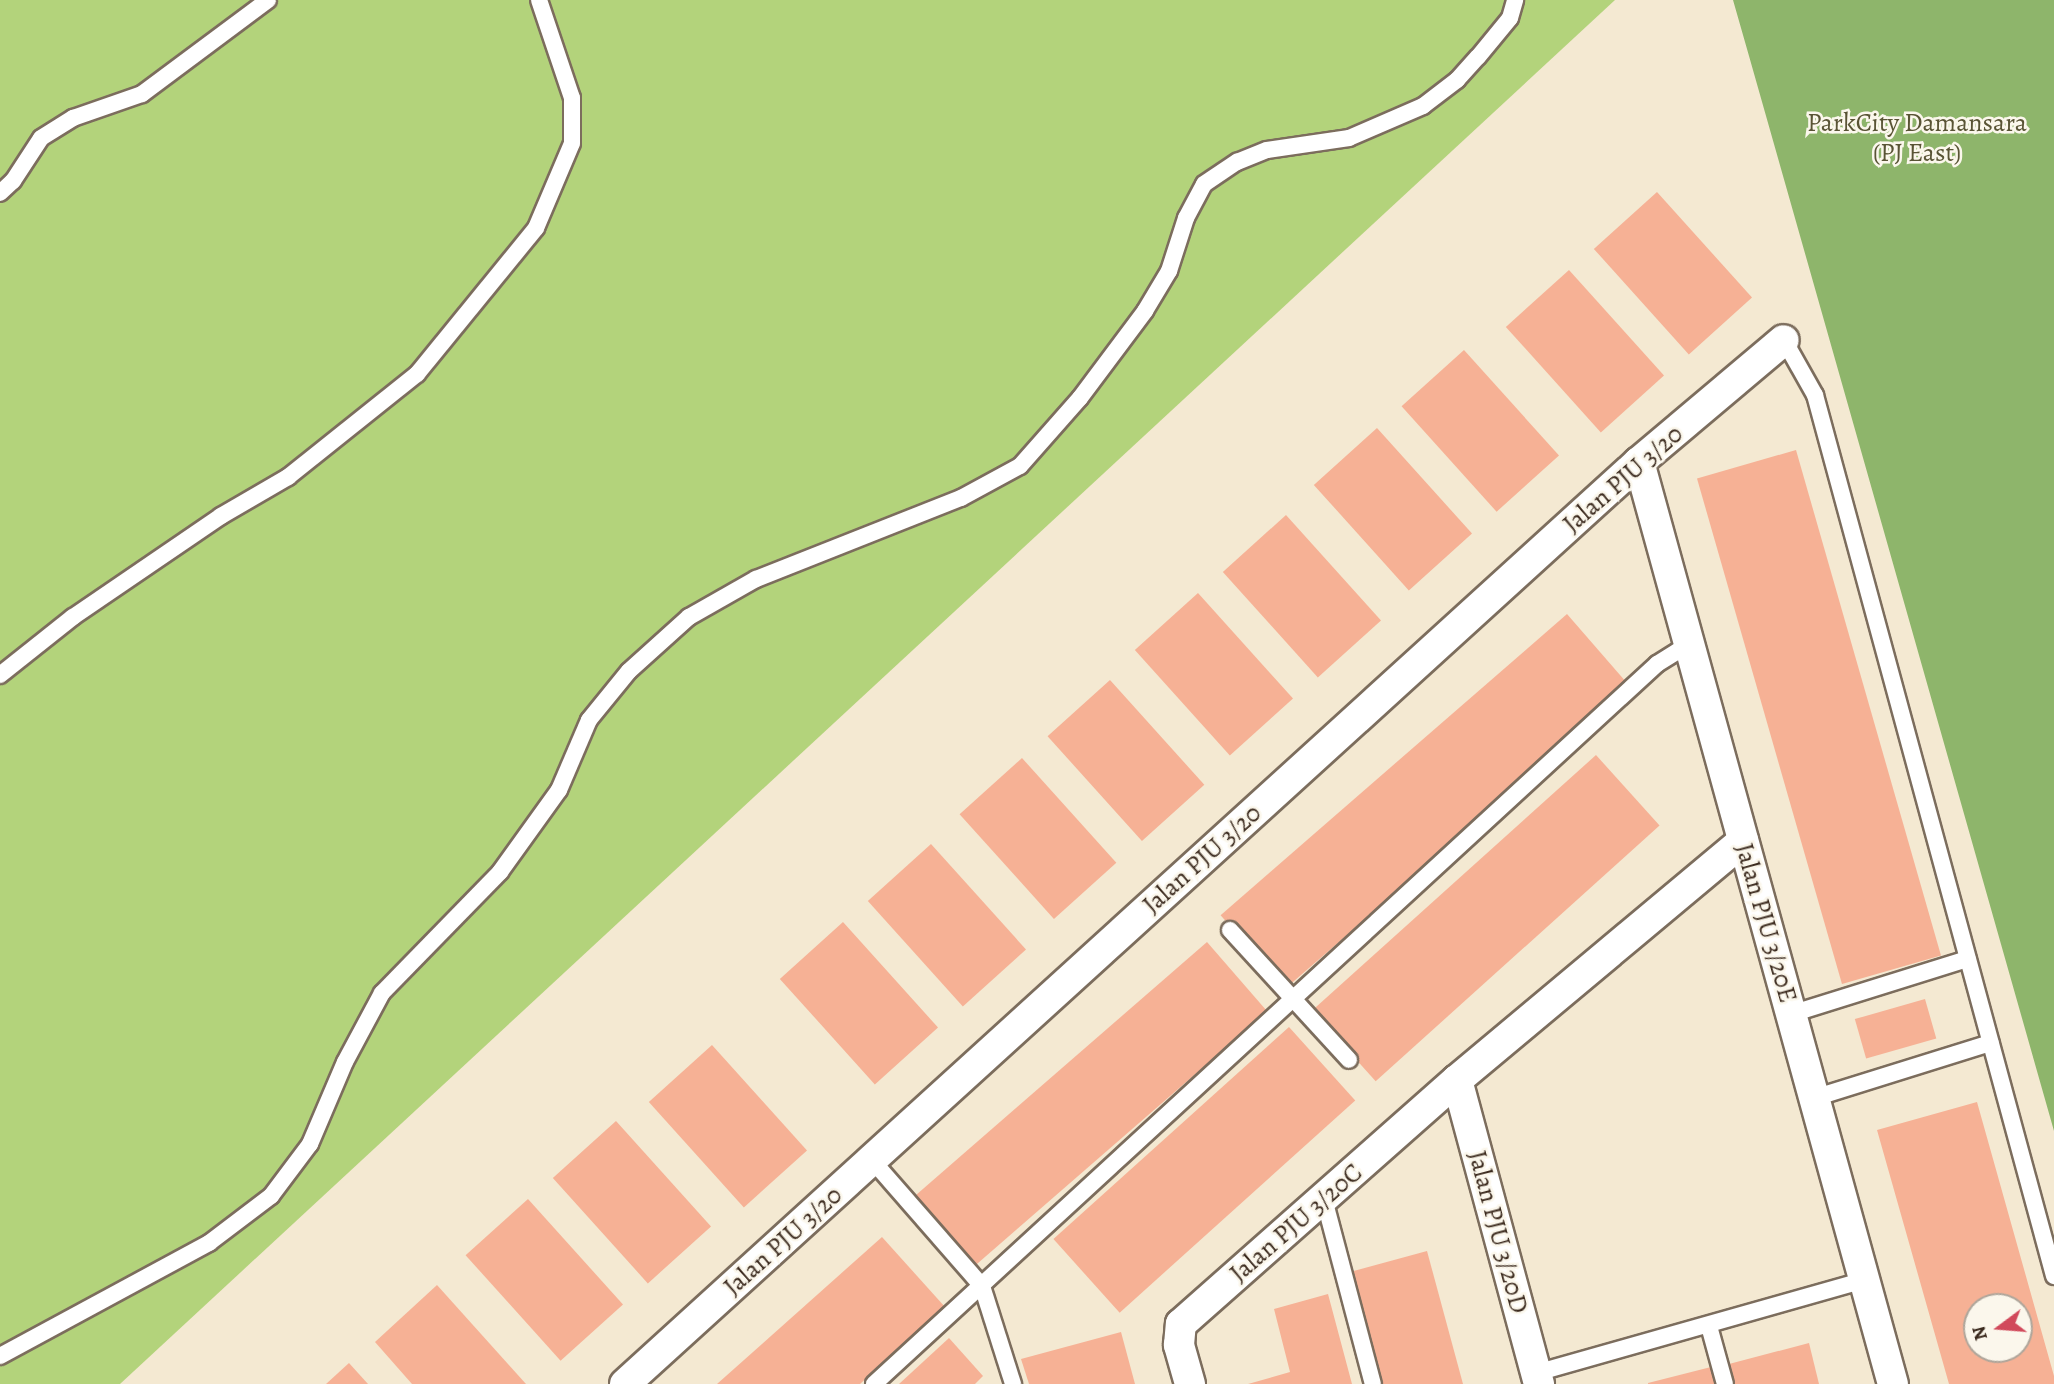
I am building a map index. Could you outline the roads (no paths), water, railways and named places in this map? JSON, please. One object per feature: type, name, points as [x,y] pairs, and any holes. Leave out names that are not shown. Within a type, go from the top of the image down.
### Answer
[{"type":"street","name":"Jalan PJU 3/20","points":[[625,1384],[1639,462],[1784,340]]},
{"type":"street","name":"Jalan PJU 3/20E","points":[[1639,462],[1893,1384]]},
{"type":"street","name":"Jalan PJU 3/20C","points":[[1189,1384],[1179,1345],[1181,1324],[1457,1080],[1743,841]]},
{"type":"street","name":"Jalan PJU 3/20D","points":[[1457,1080],[1537,1378]]},
{"type":"lane","points":[[0,192],[41,138],[74,118],[142,94],[268,0]]},
{"type":"lane","points":[[0,675],[73,617],[288,477],[417,374],[536,228],[572,144],[572,98],[539,0]]},
{"type":"lane","points":[[0,1356],[209,1243],[271,1196],[310,1143],[345,1062],[382,993],[500,872],[559,790],[589,720],[629,671],[689,617],[756,579],[961,498],[1020,466],[1080,398],[1145,311],[1168,271],[1204,184],[1237,162],[1267,150],[1349,138],[1423,106],[1457,80],[1478,57],[1510,18],[1515,0]]},
{"type":"lane","points":[[1784,340],[1815,395],[2054,1276]]},
{"type":"lane","points":[[874,1384],[1657,664],[1689,644]]},
{"type":"lane","points":[[1230,930],[1296,998],[1349,1060]]},
{"type":"lane","points":[[1791,1014],[1968,958]]},
{"type":"lane","points":[[1814,1098],[1991,1043]]},
{"type":"lane","points":[[872,1160],[982,1286],[1013,1384]]},
{"type":"lane","points":[[1324,1199],[1373,1384]]},
{"type":"lane","points":[[1537,1378],[1864,1280]]},
{"type":"lane","points":[[1709,1326],[1725,1384]]},
{"type":"park label","name":"ParkCity Damansara (PJ East)","points":[[1917,138]]}]
